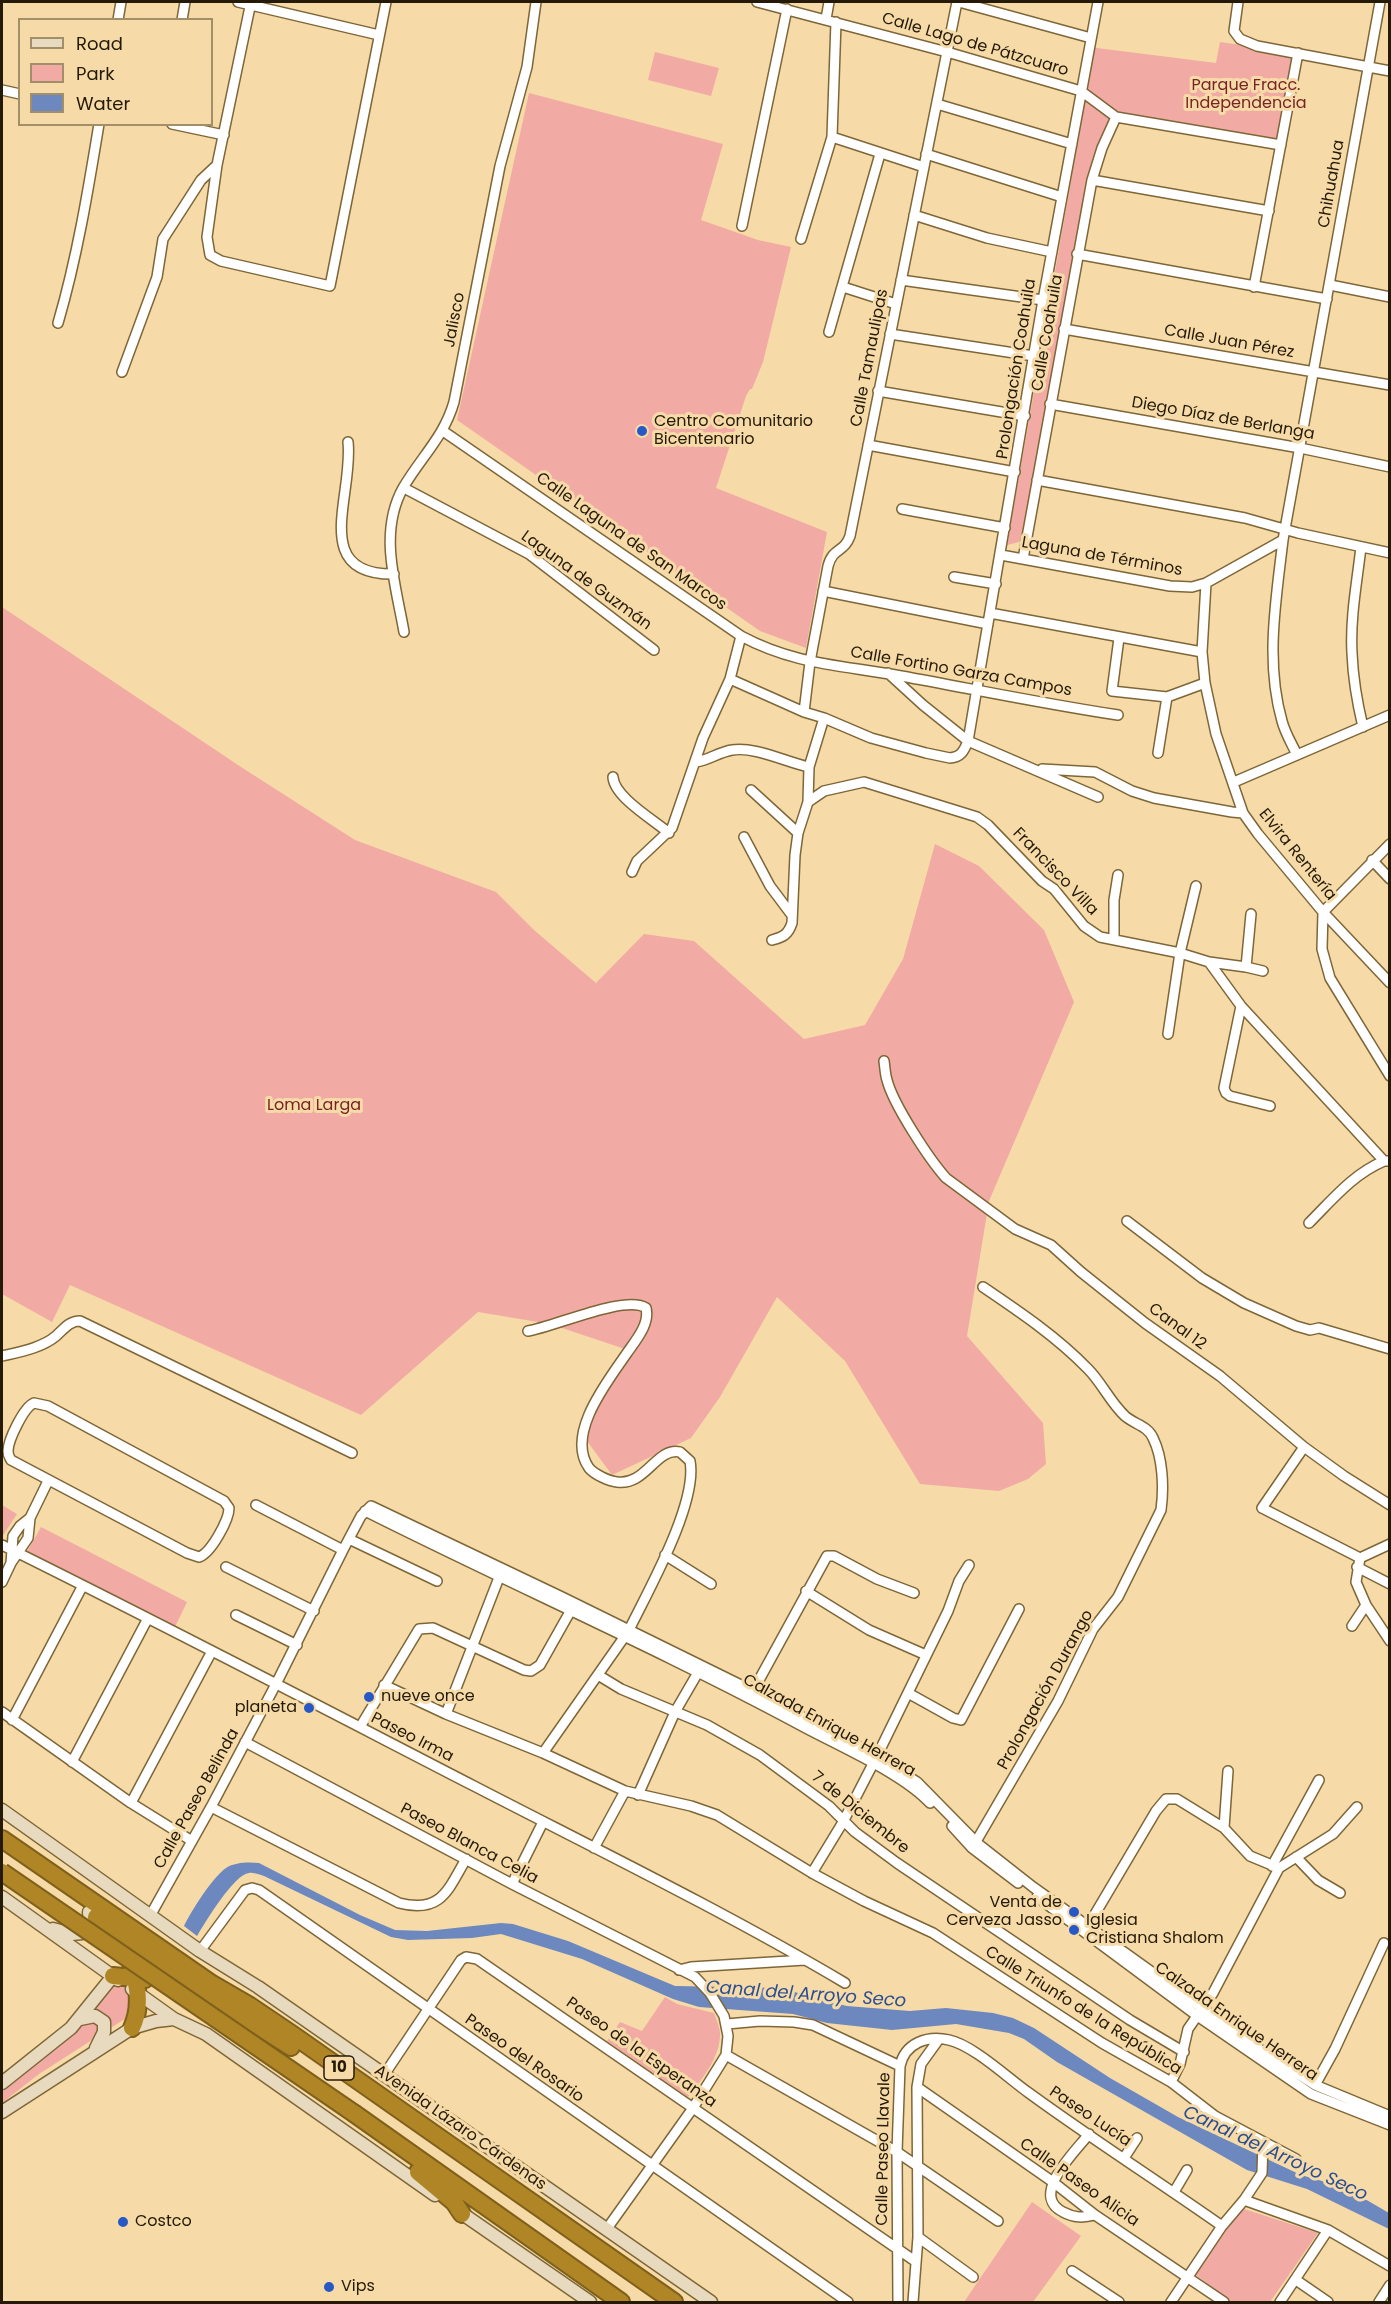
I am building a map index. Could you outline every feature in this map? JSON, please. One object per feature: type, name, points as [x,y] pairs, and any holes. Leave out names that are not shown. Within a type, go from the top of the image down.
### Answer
[{"type":"highway","points":[[4,1841],[23,1863],[184,1983],[232,2010],[338,2077],[353,2078]]},
{"type":"highway","name":"Avenida Lázaro Cárdenas","points":[[4,1841],[212,1984],[250,2006],[674,2302]]},
{"type":"highway","name":"10","points":[[2,1872],[360,2118],[621,2302]]},
{"type":"highway","points":[[124,1939],[135,1979],[138,2013],[132,2028]]},
{"type":"highway","points":[[135,1979],[157,1963]]},
{"type":"highway","points":[[113,1976],[184,1983]]},
{"type":"highway","points":[[360,2118],[375,2139],[446,2195],[462,2214]]},
{"type":"street","points":[[118,18],[121,2]]},
{"type":"street","points":[[182,18],[185,2]]},
{"type":"street","points":[[238,2],[379,34]]},
{"type":"street","points":[[250,3],[217,165],[207,250],[210,255],[228,263],[330,286],[386,2]]},
{"type":"street","name":"Jalisco","points":[[404,632],[390,547],[390,519],[404,488],[443,431],[451,413],[500,166],[527,67],[536,2]]},
{"type":"street","name":"Calle Lago de Pátzcuaro","points":[[757,2],[947,52],[1081,91]]},
{"type":"street","points":[[826,19],[829,2]]},
{"type":"street","points":[[958,2],[1091,38]]},
{"type":"street","name":"Calle Tamaulipas","points":[[804,712],[810,662],[831,555],[846,546],[849,540],[958,2]]},
{"type":"street","name":"Prolongación Coahuila","points":[[968,741],[975,689],[996,584],[1043,300],[1098,2]]},
{"type":"street","points":[[1238,2],[1234,20],[1236,35],[1240,39],[1257,45],[1389,71]]},
{"type":"street","name":"Chihuahua","points":[[1285,530],[1380,2]]},
{"type":"street","points":[[742,226],[787,9]]},
{"type":"street","points":[[801,239],[832,137],[836,22]]},
{"type":"street","points":[[1254,287],[1298,53]]},
{"type":"street","points":[[2,90],[18,94]]},
{"type":"street","points":[[1081,91],[1116,117],[1281,145]]},
{"type":"street","points":[[937,104],[1072,144]]},
{"type":"street","name":"Calle Coahuila","points":[[1023,559],[1092,180],[1102,148],[1116,117]]},
{"type":"street","points":[[58,323],[68,291],[87,200],[99,126]]},
{"type":"street","points":[[181,126],[224,135]]},
{"type":"street","points":[[832,137],[924,167]]},
{"type":"street","points":[[829,332],[880,154]]},
{"type":"street","points":[[926,154],[1062,197]]},
{"type":"street","points":[[122,372],[157,277],[163,239],[201,180],[217,165]]},
{"type":"street","points":[[1092,180],[1269,211]]},
{"type":"street","points":[[914,215],[987,238],[1052,252]]},
{"type":"street","points":[[1077,255],[1327,299]]},
{"type":"street","points":[[901,280],[1043,300]]},
{"type":"street","points":[[1330,285],[1389,297]]},
{"type":"street","points":[[843,287],[896,304]]},
{"type":"street","name":"Calle Juan Pérez","points":[[1064,329],[1389,385]]},
{"type":"street","points":[[890,334],[1034,356]]},
{"type":"street","points":[[878,391],[1024,416]]},
{"type":"street","name":"Diego Díaz de Berlanga","points":[[1050,404],[1300,448],[1389,467]]},
{"type":"street","name":"Calle Laguna de San Marcos","points":[[443,431],[741,636],[780,654],[810,662]]},
{"type":"street","points":[[348,442],[349,463],[342,527],[344,548],[350,561],[357,567],[376,574],[394,574]]},
{"type":"street","points":[[868,445],[1015,472]]},
{"type":"street","points":[[1037,480],[1245,518],[1285,530],[1389,553]]},
{"type":"street","name":"Laguna de Guzmán","points":[[404,488],[529,554],[654,650]]},
{"type":"street","points":[[902,509],[1005,528]]},
{"type":"street","points":[[1285,530],[1273,631],[1273,671],[1282,723],[1297,755]]},
{"type":"street","name":"Laguna de Términos","points":[[1001,555],[1170,586],[1192,587],[1206,584],[1284,540]]},
{"type":"street","points":[[1361,547],[1353,619],[1352,653],[1356,696],[1363,727]]},
{"type":"street","points":[[954,577],[996,584]]},
{"type":"street","name":"Elvira Rentería","points":[[1206,584],[1202,652],[1205,683],[1216,734],[1244,813],[1258,834],[1323,912],[1389,983]]},
{"type":"street","points":[[823,591],[988,624]]},
{"type":"street","points":[[990,613],[1202,652]]},
{"type":"street","points":[[632,872],[637,861],[669,833],[703,738],[730,679],[741,636]]},
{"type":"street","points":[[1119,638],[1112,691],[1167,697],[1205,683]]},
{"type":"street","name":"Calle Fortino Garza Campos","points":[[810,662],[888,673],[1118,715]]},
{"type":"street","points":[[888,673],[968,741],[1098,797]]},
{"type":"street","points":[[730,679],[804,712],[871,738],[942,757],[959,755],[968,741]]},
{"type":"street","points":[[1158,753],[1167,697]]},
{"type":"street","points":[[1234,782],[1389,715]]},
{"type":"street","points":[[772,940],[783,937],[789,932],[792,923],[798,833],[808,802],[809,767],[824,718]]},
{"type":"street","points":[[696,762],[735,749],[750,750],[809,767]]},
{"type":"street","points":[[1036,769],[1095,772],[1132,791],[1154,798],[1244,813]]},
{"type":"street","points":[[613,777],[615,786],[626,799],[669,833]]},
{"type":"street","name":"Francisco Villa","points":[[808,802],[824,791],[864,782],[977,817],[996,833],[1042,881],[1054,889],[1084,926],[1100,937],[1180,953],[1209,962],[1263,971]]},
{"type":"street","points":[[751,790],[798,833]]},
{"type":"street","points":[[744,837],[770,886],[791,914]]},
{"type":"street","points":[[1389,844],[1323,912],[1322,949],[1330,978],[1389,1076]]},
{"type":"street","points":[[1372,860],[1389,879]]},
{"type":"street","points":[[1113,939],[1114,900],[1118,875]]},
{"type":"street","points":[[1168,1034],[1180,953],[1196,886]]},
{"type":"street","points":[[1246,967],[1251,914]]},
{"type":"street","points":[[1209,962],[1241,1005],[1387,1161],[1369,1167],[1352,1180],[1309,1224]]},
{"type":"street","points":[[1241,1005],[1224,1088],[1226,1094],[1230,1096],[1270,1106]]},
{"type":"street","name":"Canal 12","points":[[884,1061],[886,1080],[895,1101],[946,1178],[1015,1229],[1052,1245],[1145,1323],[1220,1376],[1304,1447],[1389,1505]]},
{"type":"street","points":[[1127,1221],[1202,1278],[1244,1303],[1296,1326],[1310,1330],[1319,1328],[1389,1349]]},
{"type":"street","name":"Prolongación Durango","points":[[974,1845],[1058,1701],[1093,1629],[1118,1597],[1161,1510],[1161,1478],[1152,1435],[1125,1416],[1099,1382],[1074,1355],[983,1287]]},
{"type":"street","points":[[528,1331],[543,1329],[612,1306],[636,1304],[646,1308],[647,1318],[639,1336],[584,1426],[582,1451],[592,1472],[618,1483],[644,1474],[663,1455],[676,1451],[690,1461],[692,1468],[692,1477],[682,1514],[665,1556],[627,1633],[543,1753]]},
{"type":"street","points":[[2,1356],[51,1340],[71,1322],[76,1320],[84,1322],[221,1391],[352,1453]]},
{"type":"street","points":[[34,1403],[48,1406],[219,1498],[227,1504],[230,1511],[210,1550],[199,1557],[187,1553],[48,1481],[15,1463],[8,1452],[25,1410],[34,1403]]},
{"type":"street","points":[[1304,1447],[1262,1508],[1358,1562],[1389,1584]]},
{"type":"street","points":[[10,1550],[28,1538],[30,1518],[48,1481]]},
{"type":"street","points":[[256,1505],[343,1550]]},
{"type":"street","name":"Calzada Enrique Herrera","points":[[368,1509],[571,1610],[627,1633]]},
{"type":"street","name":"Calzada Enrique Herrera","points":[[368,1509],[627,1633],[755,1701],[917,1782],[974,1845],[1086,1930],[1311,2094],[1389,2125]]},
{"type":"street","name":"Calle Paseo Belinda","points":[[150,1916],[212,1807],[297,1645],[343,1550],[368,1509]]},
{"type":"street","points":[[2,1582],[11,1563],[10,1550],[16,1531],[30,1518]]},
{"type":"street","points":[[349,1539],[437,1581]]},
{"type":"street","points":[[1358,1562],[1389,1544]]},
{"type":"street","name":"Paseo Irma","points":[[10,1550],[212,1651],[594,1848],[807,1960],[845,1983]]},
{"type":"street","points":[[665,1556],[711,1584]]},
{"type":"street","points":[[753,1691],[827,1556],[834,1556],[877,1579],[914,1593]]},
{"type":"street","points":[[1358,1562],[1356,1582],[1366,1605],[1389,1641]]},
{"type":"street","points":[[812,1872],[843,1822],[875,1760],[955,1595],[959,1581],[969,1565]]},
{"type":"street","points":[[226,1567],[314,1611]]},
{"type":"street","points":[[446,1714],[500,1575]]},
{"type":"street","points":[[12,1720],[82,1587]]},
{"type":"street","points":[[806,1591],[869,1630],[926,1655]]},
{"type":"street","points":[[1352,1626],[1366,1605]]},
{"type":"street","points":[[360,1727],[419,1629],[433,1628],[524,1670],[531,1671],[540,1665],[571,1610]]},
{"type":"street","points":[[908,1693],[953,1718],[961,1720],[1019,1610]]},
{"type":"street","points":[[236,1615],[297,1645]]},
{"type":"street","points":[[72,1762],[147,1620]]},
{"type":"street","points":[[131,1803],[212,1651]]},
{"type":"street","points":[[638,1795],[675,1712],[700,1670]]},
{"type":"street","name":"Calzada Enrique Herrera","points":[[700,1670],[753,1691],[875,1760]]},
{"type":"street","name":"7 de Diciembre","points":[[598,1675],[621,1689],[733,1738],[760,1755],[829,1806],[843,1822],[897,1863],[1026,1952],[1130,2020],[1184,2052]]},
{"type":"street","name":"Calle Triunfo de la República","points":[[384,1685],[625,1791],[691,1806],[717,1815],[812,1872],[933,1933],[1102,2043],[1171,2082],[1215,2116],[1263,2147],[1296,2159]]},
{"type":"street","points":[[2,1712],[131,1803],[192,1841]]},
{"type":"street","name":"Paseo Blanca Celia","points":[[245,1742],[512,1884],[695,1977],[710,1993],[726,2020]]},
{"type":"street","points":[[1224,1828],[1228,1771]]},
{"type":"street","points":[[1171,2082],[1184,2052],[1188,2029],[1213,1993],[1319,1780]]},
{"type":"street","points":[[594,1848],[625,1791]]},
{"type":"street","points":[[1086,1930],[1156,1811],[1166,1799],[1177,1799],[1224,1828],[1250,1856],[1276,1867],[1333,1834],[1357,1807]]},
{"type":"street","points":[[212,1807],[399,1903],[414,1907],[424,1907],[441,1899],[466,1859]]},
{"type":"street","name":"Avenida Lázaro Cárdenas","points":[[2,1810],[200,1951],[258,1987],[711,2302]]},
{"type":"street","points":[[512,1884],[543,1822]]},
{"type":"street","points":[[1296,1857],[1318,1880],[1340,1893]]},
{"type":"street","name":"Paseo del Rosario","points":[[200,1951],[245,1890],[252,1888],[259,1890],[848,2302]]},
{"type":"street","points":[[2,1897],[113,1976],[135,1979],[174,2019],[206,2034],[590,2302]]},
{"type":"street","points":[[36,1922],[65,1933],[78,1934],[88,1928],[89,1912]]},
{"type":"street","points":[[1315,2085],[1335,2049],[1384,1943]]},
{"type":"street","name":"Paseo de la Esperanza","points":[[384,2075],[461,1960],[466,1957],[477,1959],[915,2261]]},
{"type":"street","points":[[679,1970],[692,1967],[807,1960]]},
{"type":"street","points":[[2,2083],[59,2039],[80,2019],[113,1976]]},
{"type":"street","points":[[206,2034],[205,2021],[209,2013],[214,2010],[232,2010]]},
{"type":"street","name":"Calzada Enrique Herrera","points":[[1200,2011],[1315,2085],[1389,2116]]},
{"type":"street","points":[[80,2019],[95,2016],[104,2022],[104,2032],[96,2049]]},
{"type":"street","points":[[2,2112],[96,2049],[132,2028],[156,2021],[174,2019]]},
{"type":"street","points":[[606,2230],[693,2108],[726,2055],[726,2020],[794,2022],[813,2025],[900,2066]]},
{"type":"street","name":"Calle Paseo Llavale","points":[[899,2302],[897,2152],[900,2066],[908,2048],[916,2042],[939,2039]]},
{"type":"street","name":"Calle Paseo Llavale","points":[[913,2302],[918,2237],[917,2087],[921,2064],[939,2039]]},
{"type":"street","name":"Paseo Lucía","points":[[939,2039],[949,2040],[971,2050],[1222,2226]]},
{"type":"street","points":[[726,2055],[897,2152],[998,2221]]},
{"type":"street","name":"Calle Paseo Alicia","points":[[917,2087],[1053,2182],[1095,2215],[1224,2302]]},
{"type":"street","points":[[1089,2134],[1053,2182],[1050,2194],[1055,2207],[1075,2217],[1095,2215]]},
{"type":"street","points":[[1124,2158],[1137,2138]]},
{"type":"street","points":[[1170,2302],[1262,2173],[1263,2147]]},
{"type":"street","points":[[1174,2192],[1187,2170]]},
{"type":"street","points":[[1244,2200],[1328,2230],[1389,2266]]},
{"type":"street","points":[[1280,2302],[1328,2230]]},
{"type":"street","points":[[918,2237],[973,2277]]},
{"type":"street","points":[[1072,2271],[1119,2302]]},
{"type":"street","points":[[1296,2280],[1328,2302]]},
{"type":"street","points":[[1379,2302],[1389,2285]]},
{"type":"green space","name":"Parque Fracc. Independencia","points":[[1220,42],[1298,53],[1281,145],[1116,118],[1102,148],[1023,541],[1007,545],[1072,175],[1089,47],[1216,63]]},
{"type":"green space","points":[[655,52],[719,68],[711,96],[648,80]]},
{"type":"green space","points":[[529,93],[723,144],[701,220],[758,240],[791,247],[763,362],[752,389],[746,396],[716,488],[827,532],[806,648],[760,631],[457,420]]},
{"type":"green space","name":"Loma Larga","points":[[2,607],[241,767],[355,840],[496,892],[534,930],[596,983],[644,934],[694,941],[804,1039],[865,1025],[903,959],[935,844],[979,866],[1044,930],[1074,1002],[989,1201],[967,1336],[1043,1423],[1046,1464],[1028,1479],[999,1491],[920,1484],[845,1361],[777,1297],[720,1397],[691,1438],[612,1475],[584,1437],[625,1349],[550,1324],[478,1312],[361,1415],[70,1285],[52,1322],[2,1294]]},
{"type":"green space","points":[[2,1505],[17,1514],[2,1537]]},
{"type":"green space","points":[[41,1527],[187,1602],[175,1627],[27,1552]]},
{"type":"green space","points":[[117,1980],[145,1999],[145,2006],[39,2074],[2,2103],[2,2092],[8,2085]]},
{"type":"green space","points":[[665,1997],[677,2004],[714,2013],[720,2030],[714,2059],[688,2097],[607,2041],[620,2022],[642,2031]]},
{"type":"green space","points":[[1032,2202],[1081,2236],[1033,2302],[964,2302]]},
{"type":"green space","points":[[1241,2208],[1318,2233],[1270,2302],[1232,2302],[1196,2275]]},
{"type":"water","points":[[259,1863],[360,1915],[395,1930],[427,1931],[501,1923],[513,1924],[568,1941],[675,1986],[785,1988],[808,1997],[847,2006],[910,2011],[946,2008],[993,2013],[1013,2018],[1034,2028],[1110,2078],[1178,2117],[1301,2175],[1358,2195],[1389,2213],[1389,2229],[1307,2189],[1247,2170],[1057,2062],[1024,2039],[1009,2033],[956,2024],[892,2030],[827,2023],[793,2014],[699,2007],[673,1999],[582,1959],[501,1934],[472,1938],[408,1940],[391,1937],[264,1876],[253,1873],[243,1875],[228,1890],[197,1936],[184,1926],[197,1903],[226,1868],[238,1864]]},
{"type":"place","name":"Centro Comunitario Bicentenario","points":[[642,431]]},
{"type":"place","name":"nueve once","points":[[369,1697]]},
{"type":"place","name":"planeta","points":[[309,1708]]},
{"type":"place","name":"Venta de Cerveza Jasso","points":[[1074,1912]]},
{"type":"place","name":"Iglesia Cristiana Shalom","points":[[1074,1930]]},
{"type":"place","name":"Costco","points":[[123,2222]]},
{"type":"place","name":"Vips","points":[[329,2287]]},
{"type":"water label","name":"Canal del Arroyo Seco","points":[[806,1995]]},
{"type":"water label","name":"Canal del Arroyo Seco","points":[[1275,2154]]}]
